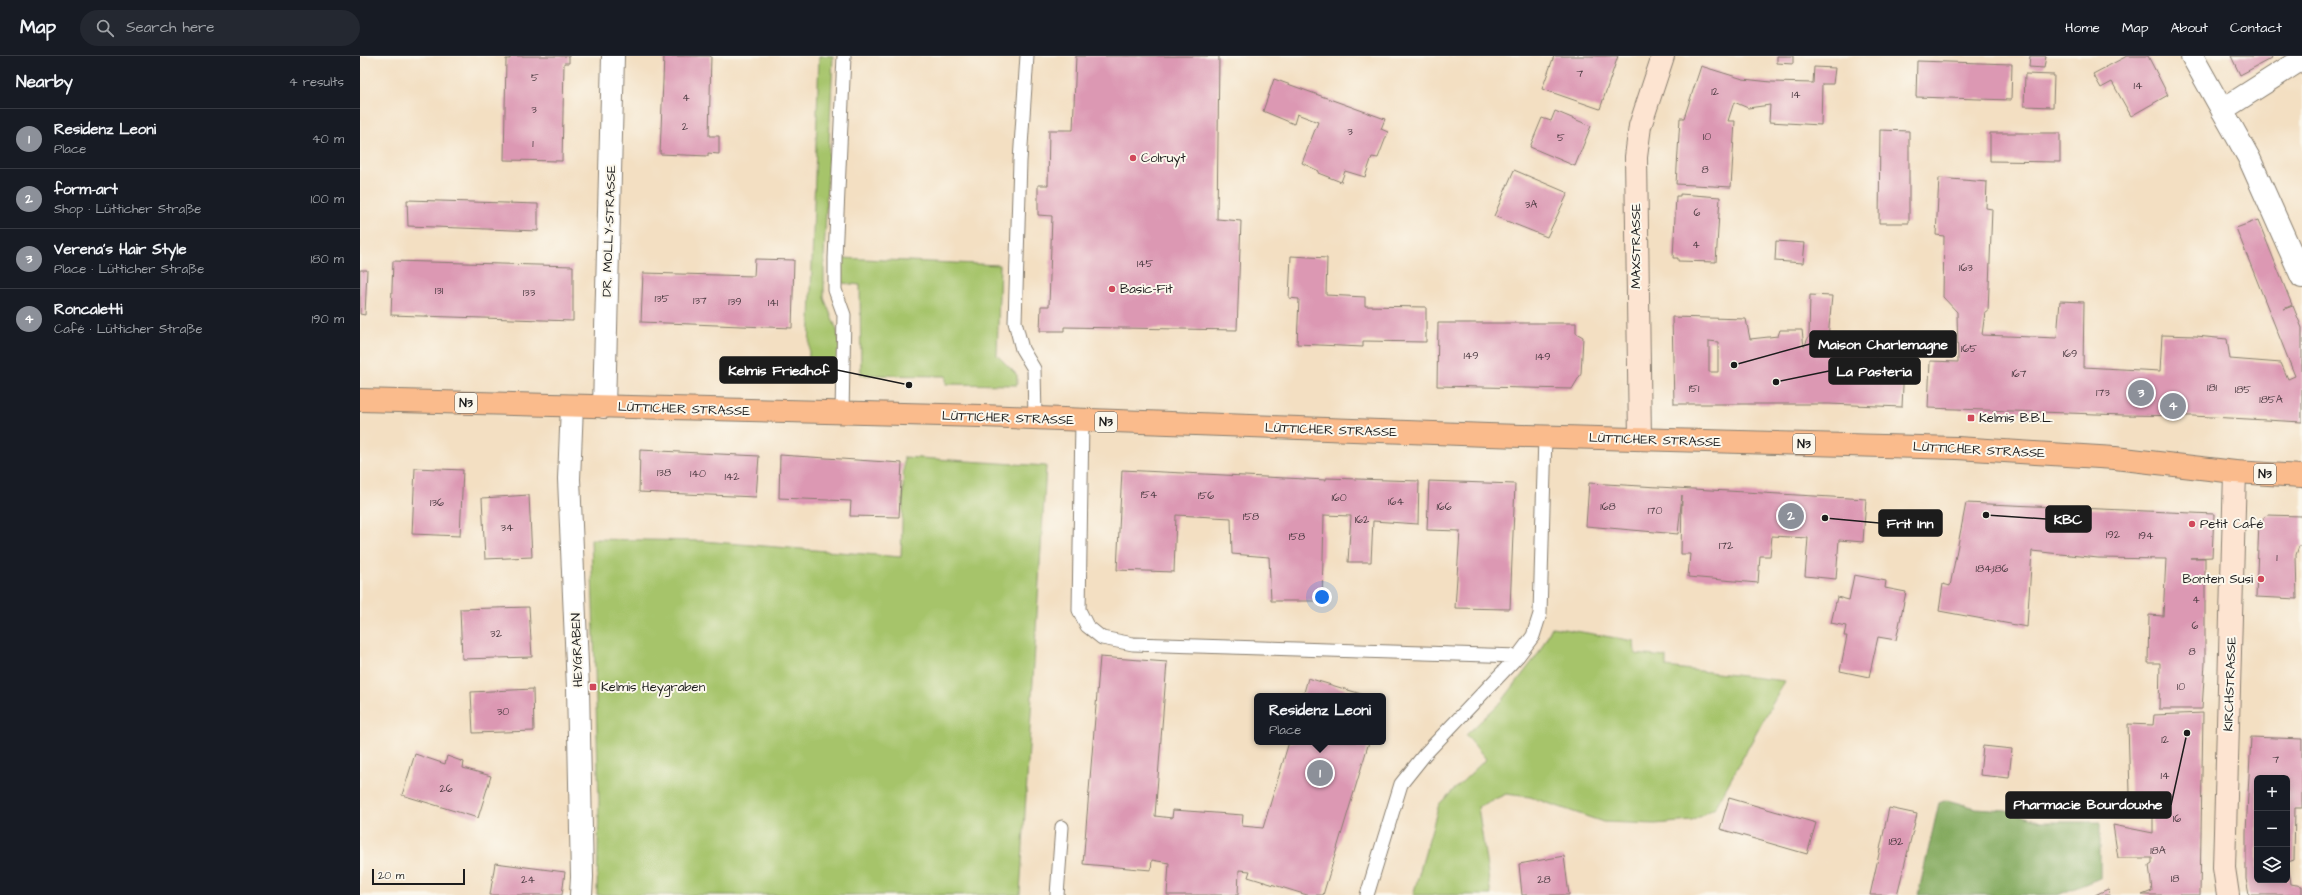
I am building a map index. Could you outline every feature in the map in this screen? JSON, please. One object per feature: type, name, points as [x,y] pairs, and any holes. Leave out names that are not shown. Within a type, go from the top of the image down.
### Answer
[{"type":"main road","name":"LÜTTICHER STRASSE","points":[[360,400],[842,413],[1957,448],[2115,458],[2235,472],[2302,476]]},
{"type":"street","name":"DR. MOLLY-STRASSE","points":[[604,407],[613,56]]},
{"type":"street","name":"MAXSTRASSE","points":[[1640,439],[1636,156],[1640,126],[1663,56]]},
{"type":"street","points":[[2192,56],[2249,158],[2302,277]]},
{"type":"street","points":[[2222,110],[2302,59]]},
{"type":"street","name":"HEYGRABEN","points":[[572,406],[569,479],[578,688],[582,877],[581,895]]},
{"type":"street","name":"KIRCHSTRASSE","points":[[2228,895],[2224,868],[2235,472]]},
{"type":"lane","points":[[842,413],[844,315],[835,290],[835,252],[844,56]]},
{"type":"lane","points":[[1027,56],[1020,161],[1015,322],[1022,349],[1034,369],[1035,419]]},
{"type":"lane","points":[[1082,421],[1079,610],[1087,626],[1102,638],[1132,644],[1187,647],[1518,656]]},
{"type":"lane","points":[[1367,895],[1400,784],[1425,754],[1518,656],[1533,636],[1540,614],[1545,436]]},
{"type":"lane","points":[[1058,895],[1062,827]]},
{"type":"green space","points":[[819,56],[833,56],[824,257],[824,298],[837,330],[840,351],[839,382],[808,381]]},
{"type":"green space","points":[[840,258],[1000,265],[997,355],[1017,375],[1017,385],[946,384],[946,376],[861,375],[860,285],[842,283]]},
{"type":"green space","points":[[904,457],[1046,466],[1020,895],[597,895],[599,801],[591,539],[702,541],[901,557]]},
{"type":"green space","points":[[1552,627],[1634,641],[1635,654],[1666,657],[1666,667],[1785,681],[1715,808],[1692,821],[1655,824],[1603,822],[1530,797],[1506,794],[1478,807],[1491,895],[1413,895],[1439,804],[1486,759],[1466,735],[1502,701],[1538,654]]},
{"type":"green space","points":[[1947,800],[1976,808],[2006,810],[2041,822],[2100,822],[2100,878],[2058,895],[1918,895],[1939,803]]},
{"type":"building","points":[[510,56],[569,56],[569,63],[564,63],[562,161],[504,160],[506,59],[510,59]]},
{"type":"building","points":[[664,56],[711,56],[709,136],[719,136],[719,154],[708,153],[708,156],[660,154]]},
{"type":"building","points":[[1076,56],[1219,56],[1217,219],[1241,221],[1237,330],[1064,327],[1064,331],[1040,331],[1041,306],[1049,306],[1052,216],[1038,215],[1038,185],[1048,185],[1049,130],[1073,130]]},
{"type":"building","points":[[1554,56],[1618,56],[1600,109],[1542,89]]},
{"type":"building","points":[[1777,56],[1793,56],[1793,64],[1777,63]]},
{"type":"building","points":[[2030,56],[2046,56],[2044,68],[2029,67]]},
{"type":"building","points":[[2127,56],[2148,56],[2168,95],[2131,116],[2112,82],[2101,88],[2093,74]]},
{"type":"building","points":[[2231,56],[2271,56],[2272,58],[2240,75]]},
{"type":"building","points":[[1917,61],[2012,64],[2011,100],[1916,97]]},
{"type":"building","points":[[1701,66],[1743,79],[1771,82],[1813,83],[1814,67],[1835,68],[1833,84],[1822,84],[1821,125],[1769,122],[1770,105],[1748,108],[1734,102],[1728,121],[1735,121],[1731,187],[1676,184],[1680,118],[1684,118]]},
{"type":"building","points":[[2025,74],[2054,75],[2053,107],[2024,106]]},
{"type":"building","points":[[1274,79],[1385,119],[1381,129],[1388,132],[1378,158],[1372,157],[1365,177],[1345,171],[1341,182],[1318,173],[1319,171],[1302,163],[1318,122],[1297,114],[1294,124],[1263,111]]},
{"type":"building","points":[[1555,111],[1591,126],[1575,166],[1530,147],[1542,118],[1551,121]]},
{"type":"building","points":[[1880,130],[1909,131],[1909,223],[1879,223]]},
{"type":"building","points":[[1990,133],[2060,133],[2060,162],[1990,161]]},
{"type":"building","points":[[1514,170],[1568,193],[1547,237],[1494,216]]},
{"type":"building","points":[[1939,178],[1987,182],[1986,208],[1992,209],[1988,312],[1985,312],[1982,335],[2057,338],[2060,301],[2084,302],[2083,367],[2160,371],[2162,335],[2196,336],[2227,339],[2230,359],[2281,363],[2288,379],[2295,376],[2236,228],[2258,220],[2292,305],[2284,309],[2293,306],[2302,328],[2302,422],[2193,416],[1928,408],[1930,361],[1958,362],[1957,312],[1943,297],[1944,236],[1936,235]]},
{"type":"building","points":[[1680,194],[1720,197],[1716,262],[1678,261],[1678,258],[1673,258],[1676,196],[1680,196]]},
{"type":"building","points":[[407,200],[538,204],[538,231],[408,226]]},
{"type":"building","points":[[1776,241],[1805,243],[1803,263],[1775,261]]},
{"type":"building","points":[[1291,256],[1327,258],[1326,295],[1365,297],[1365,306],[1426,307],[1426,342],[1363,341],[1363,347],[1297,344],[1299,299],[1289,298]]},
{"type":"building","points":[[755,259],[794,260],[792,328],[641,322],[643,273],[754,276]]},
{"type":"building","points":[[393,261],[573,266],[573,321],[391,315]]},
{"type":"building","points":[[360,270],[367,270],[365,315],[360,314]]},
{"type":"building","points":[[1810,295],[1832,296],[1828,338],[1877,340],[1877,363],[1904,364],[1902,407],[1829,404],[1674,404],[1672,317],[1746,319],[1750,339],[1778,336],[1780,330],[1802,330],[1804,347],[1809,336]],"holes":[[[1709,341],[1718,342],[1718,372],[1709,372]]]},
{"type":"building","points":[[1438,323],[1576,323],[1576,333],[1583,337],[1581,374],[1572,389],[1437,386]]},
{"type":"building","points":[[640,450],[759,456],[756,497],[639,492]]},
{"type":"building","points":[[780,455],[902,463],[899,517],[850,516],[851,501],[779,498]]},
{"type":"building","points":[[415,468],[463,470],[460,536],[412,534]]},
{"type":"building","points":[[1122,470],[1326,480],[1326,478],[1419,481],[1418,524],[1373,521],[1371,562],[1348,562],[1351,516],[1324,515],[1322,601],[1271,601],[1269,557],[1232,554],[1231,518],[1176,515],[1174,572],[1117,570]]},
{"type":"building","points":[[1429,481],[1515,484],[1510,609],[1455,608],[1460,531],[1427,530]]},
{"type":"building","points":[[1589,483],[1866,499],[1863,542],[1839,540],[1836,579],[1805,576],[1808,538],[1772,536],[1770,556],[1760,556],[1758,583],[1688,577],[1690,554],[1681,554],[1682,495],[1678,534],[1586,526]]},
{"type":"building","points":[[529,495],[532,557],[485,559],[482,498]]},
{"type":"building","points":[[1966,503],[2214,514],[2212,557],[2190,558],[2205,558],[2205,663],[2202,709],[2159,709],[2160,663],[2148,663],[2149,615],[2163,616],[2166,559],[2098,558],[2032,551],[2027,627],[1939,611],[1943,584],[1950,586]]},
{"type":"building","points":[[2267,515],[2302,516],[2302,546],[2299,546],[2296,555],[2297,599],[2256,597],[2259,522]]},
{"type":"building","points":[[1854,575],[1886,581],[1885,588],[1906,592],[1896,640],[1878,637],[1869,677],[1840,671],[1847,636],[1844,636],[1846,626],[1831,623],[1837,597],[1849,600]]},
{"type":"building","points":[[529,607],[532,657],[462,659],[460,609]]},
{"type":"building","points":[[1100,657],[1167,662],[1155,816],[1172,818],[1173,810],[1243,815],[1242,826],[1263,828],[1288,745],[1368,745],[1323,895],[1307,895],[1248,877],[1250,871],[1239,870],[1238,895],[1167,895],[1169,863],[1152,860],[1151,870],[1083,864]]},
{"type":"building","points":[[1308,678],[1358,693],[1304,693]]},
{"type":"building","points":[[533,689],[534,731],[473,733],[471,692]]},
{"type":"building","points":[[2203,713],[2200,895],[2142,895],[2152,891],[2149,865],[2152,863],[2152,858],[2118,858],[2113,825],[2153,833],[2153,795],[2130,793],[2128,724],[2153,725],[2154,715]]},
{"type":"building","points":[[2251,737],[2302,739],[2302,808],[2295,808],[2294,860],[2290,861],[2290,775],[2254,775],[2254,883],[2290,883],[2290,877],[2291,884],[2302,886],[2302,895],[2249,895],[2246,879],[2246,832]]},
{"type":"building","points":[[1983,746],[2012,749],[2009,778],[1980,775]]},
{"type":"building","points":[[415,754],[445,764],[447,756],[464,762],[463,768],[491,776],[478,818],[402,795]]},
{"type":"building","points":[[1729,798],[1816,823],[1807,854],[1720,829]]},
{"type":"building","points":[[1889,808],[1917,814],[1897,895],[1870,895]]},
{"type":"building","points":[[1564,856],[1569,895],[1522,895],[1519,864]]},
{"type":"building","points":[[495,863],[565,872],[562,895],[490,895]]},
{"type":"building","points":[[2108,889],[2110,895],[2095,895]]},
{"type":"place","name":"Colruyt","points":[[1133,158]]},
{"type":"place","name":"Basic-Fit","points":[[1112,289]]},
{"type":"place","name":"Maison Charlemagne","points":[[1734,365]]},
{"type":"place","name":"La Pasteria","points":[[1776,382]]},
{"type":"place","name":"Kelmis Friedhof","points":[[909,385]]},
{"type":"place","name":"Verena's Hair Style","points":[[2141,393]]},
{"type":"place","name":"Roncaletti","points":[[2173,406]]},
{"type":"place","name":"Kelmis B.B.L.","points":[[1971,418]]},
{"type":"place","name":"KBC","points":[[1986,515]]},
{"type":"place","name":"form-art","points":[[1791,516]]},
{"type":"place","name":"Frit Inn","points":[[1825,518]]},
{"type":"place","name":"Petit Café","points":[[2192,524]]},
{"type":"place","name":"Bonten Susi","points":[[2261,579]]},
{"type":"place","name":"Kelmis Heygraben","points":[[593,687]]},
{"type":"place","name":"Pharmacie Bourdouxhe","points":[[2187,733]]},
{"type":"place","name":"Residenz Leoni","points":[[1320,773]]}]
